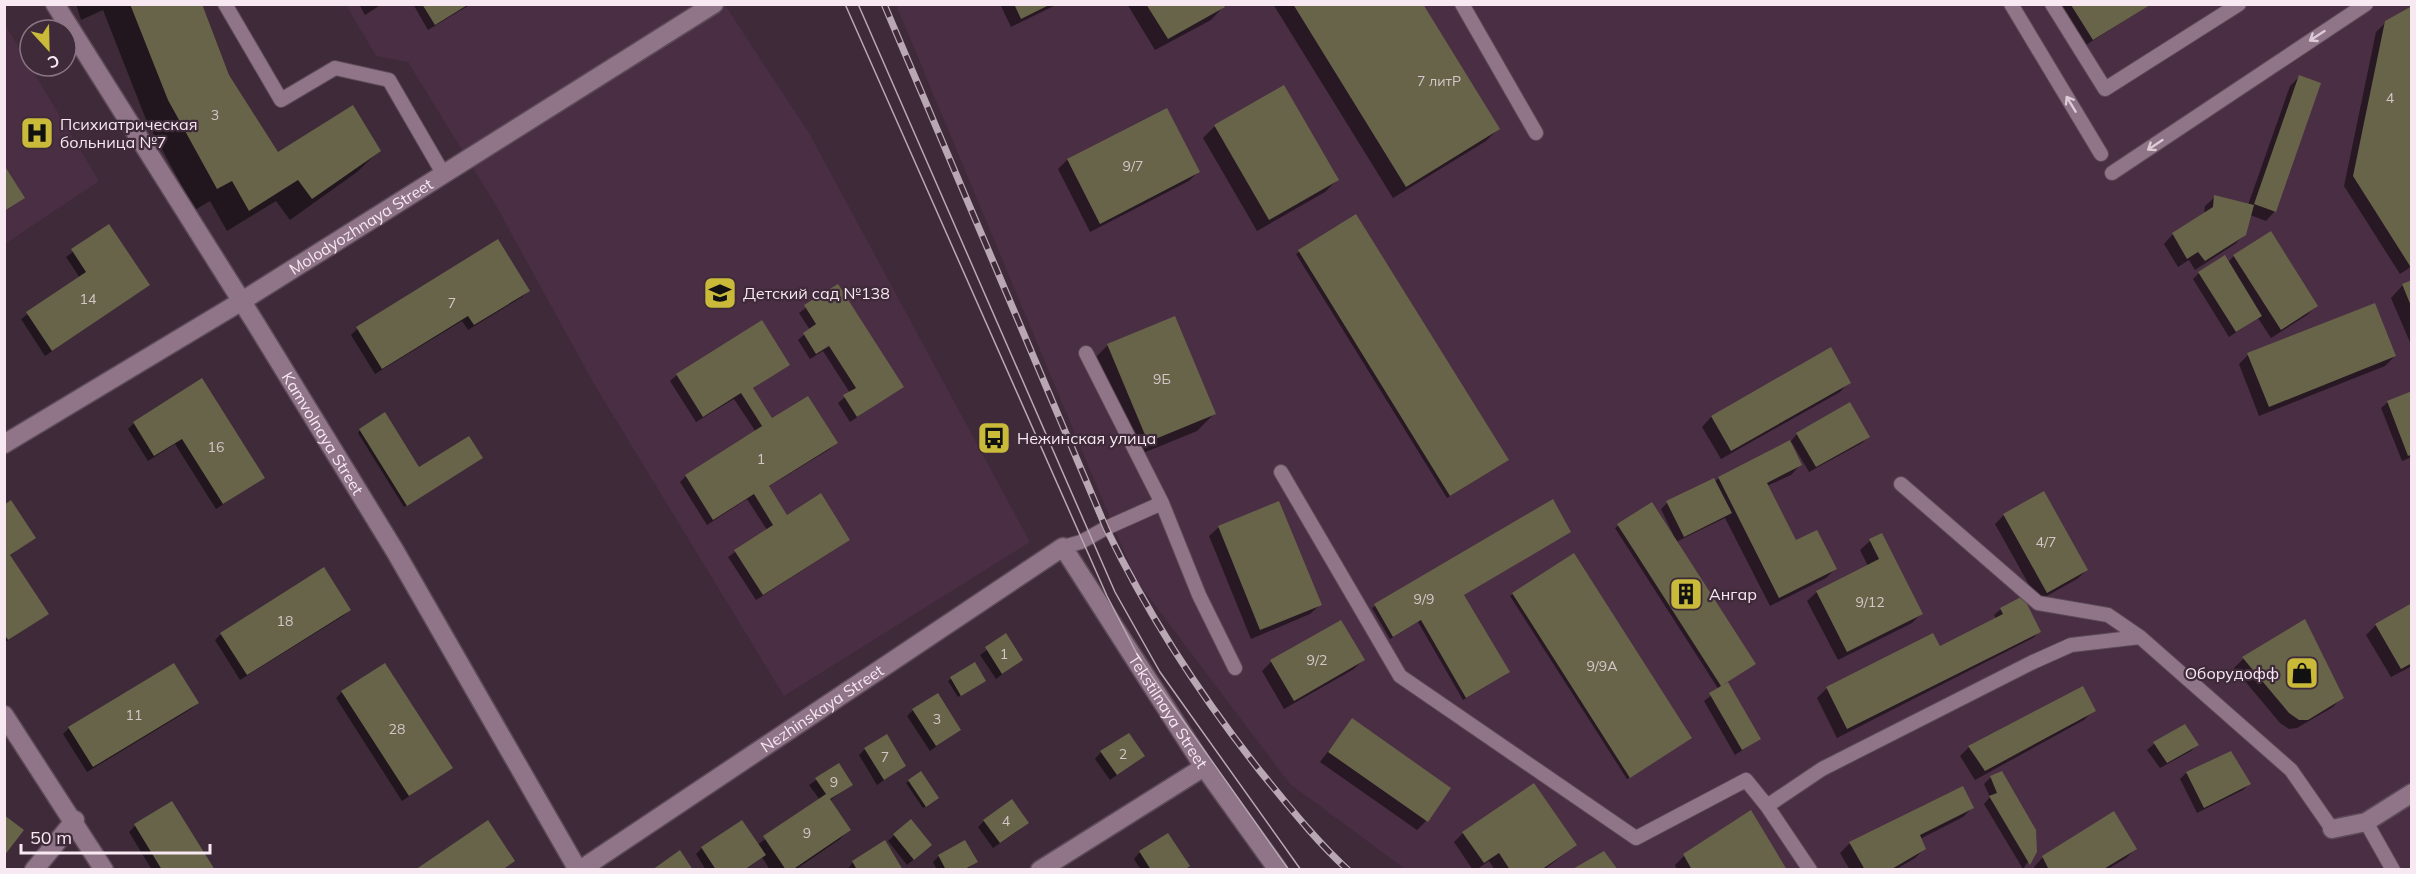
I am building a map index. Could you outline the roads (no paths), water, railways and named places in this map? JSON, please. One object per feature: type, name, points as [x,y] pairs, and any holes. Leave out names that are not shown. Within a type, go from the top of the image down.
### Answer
[{"type":"street","name":"Kamvolnaya Street","points":[[55,4],[242,301],[395,551],[579,870]]},
{"type":"street","name":"Molodyozhnaya Street","points":[[4,444],[242,301],[714,4]]},
{"type":"street","name":"Nezhinskaya Street","points":[[579,870],[1063,547]]},
{"type":"street","name":"Tekstilnaya Street","points":[[1063,547],[1204,767],[1278,870]]},
{"type":"street","points":[[4,715],[75,820],[104,870]]},
{"type":"street","points":[[1040,870],[1204,767]]},
{"type":"street","points":[[2332,829],[2366,822],[2412,793]]},
{"type":"street","points":[[34,870],[75,820]]},
{"type":"lane","points":[[225,4],[281,100],[334,68],[389,80],[444,175]]},
{"type":"lane","points":[[1462,4],[1536,133]]},
{"type":"lane","points":[[2011,4],[2101,154]]},
{"type":"lane","points":[[2052,4],[2105,89],[2239,4]]},
{"type":"lane","points":[[2112,172],[2366,4]]},
{"type":"lane","points":[[1086,354],[1162,503],[1199,595],[1236,668]]},
{"type":"lane","points":[[1281,472],[1400,676],[1636,838],[1746,780],[1767,806],[1810,870]]},
{"type":"lane","points":[[1901,484],[2038,603],[2108,615],[2140,637],[2290,770],[2332,829]]},
{"type":"lane","points":[[1063,547],[1081,542],[1162,503]]},
{"type":"lane","points":[[1767,806],[1822,769],[2070,645],[2140,637]]},
{"type":"lane","points":[[2366,822],[2393,870]]},
{"type":"tram line","points":[[845,4],[1107,596],[1137,654],[1289,870]]},
{"type":"tram line","points":[[858,4],[1115,592],[1160,672],[1301,870]]},
{"type":"railway","points":[[884,4],[1106,528],[1139,592],[1196,684],[1260,771],[1324,847],[1348,870]]},
{"type":"place","name":"Психиатрическая больница №7","points":[[37,133]]},
{"type":"place","name":"Детский сад №138","points":[[720,293]]},
{"type":"place","name":"Нежинская улица","points":[[994,438]]},
{"type":"place","name":"Ангар","points":[[1686,594]]},
{"type":"place","name":"Оборудофф","points":[[2302,673]]}]
